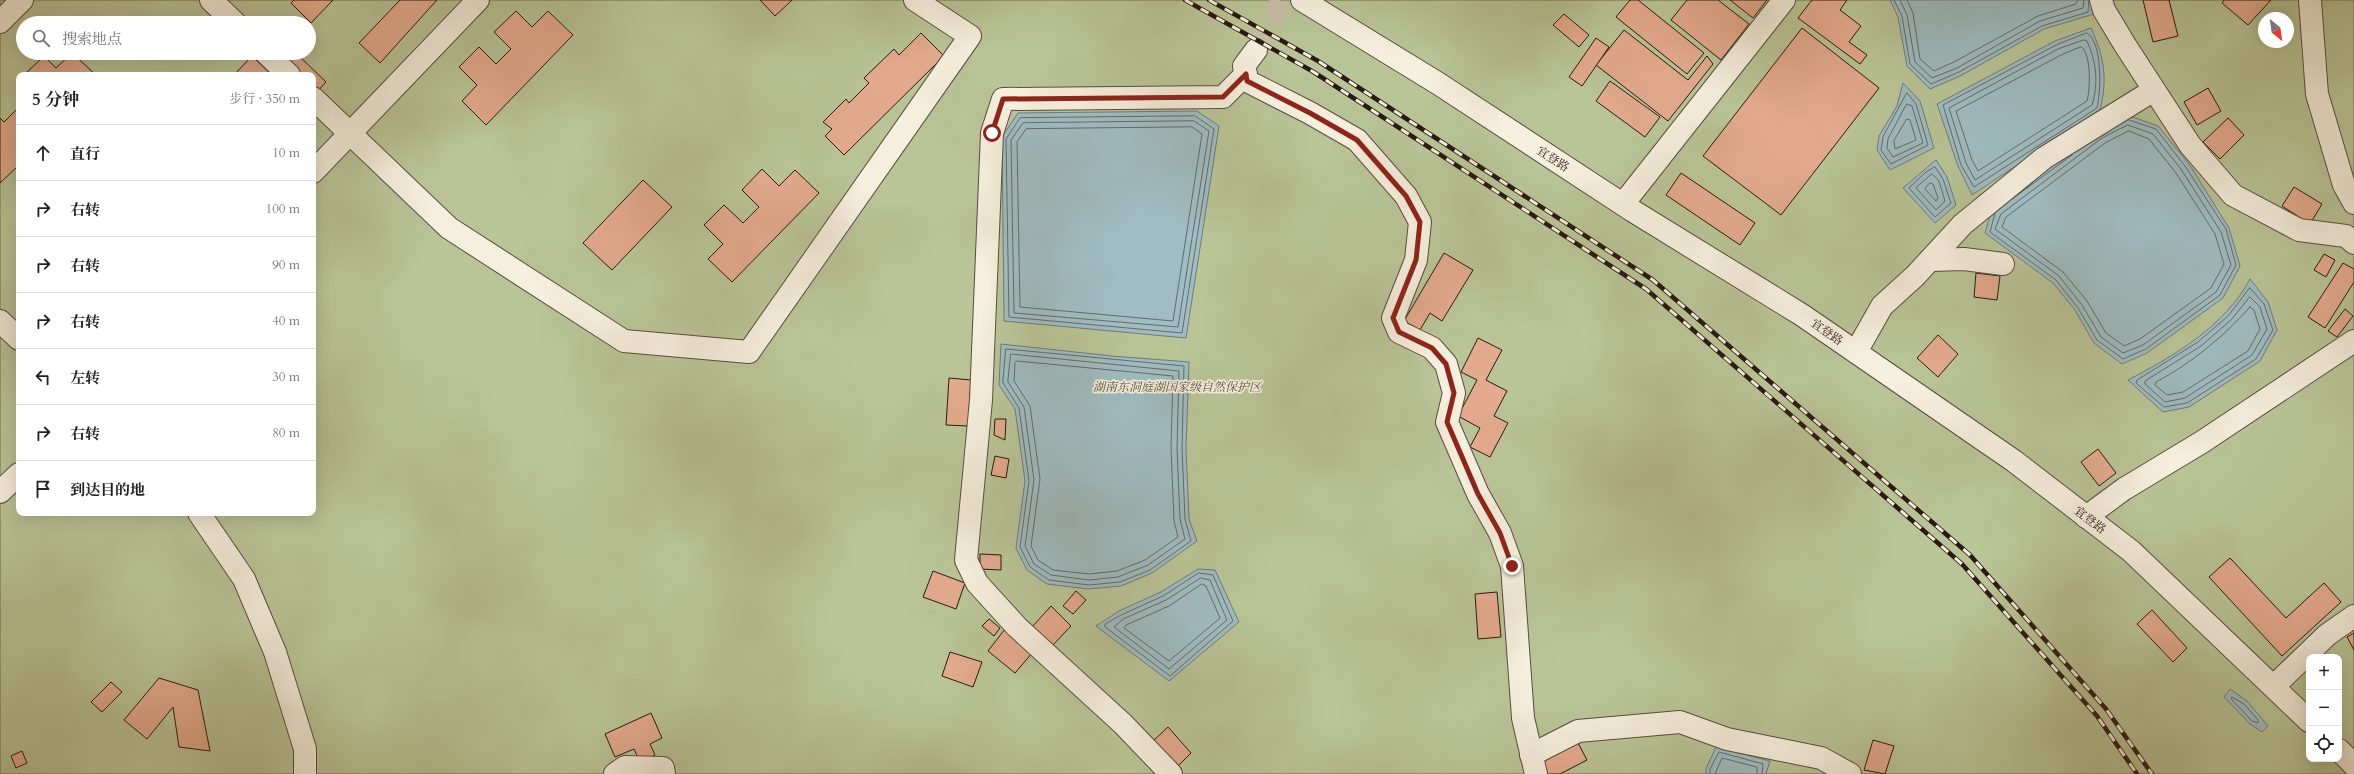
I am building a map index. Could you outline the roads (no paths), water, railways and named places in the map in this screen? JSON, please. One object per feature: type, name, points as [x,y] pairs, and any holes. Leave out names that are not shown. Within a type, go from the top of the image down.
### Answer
[{"type":"street","points":[[0,22],[22,0]]},
{"type":"street","points":[[211,0],[228,16]]},
{"type":"street","points":[[316,169],[478,0]]},
{"type":"street","points":[[316,101],[449,228],[624,341],[749,352],[970,36],[915,0]]},
{"type":"street","name":"宜登路","points":[[1302,0],[1439,84],[1623,204],[1802,315],[2014,461],[2130,551],[2306,717]]},
{"type":"street","points":[[1623,204],[1784,0]]},
{"type":"street","points":[[2101,0],[2104,10],[2190,145],[2233,195],[2300,230],[2346,236],[2354,243]]},
{"type":"street","points":[[2310,0],[2317,94],[2344,185],[2354,204]]},
{"type":"street","points":[[1256,50],[1244,66],[1247,81],[1310,113],[1357,140],[1406,196],[1420,222],[1416,260],[1393,318],[1399,332],[1432,348],[1446,364],[1454,393],[1447,422],[1478,494],[1500,533],[1512,566],[1523,718],[1534,764],[1578,731],[1680,722],[1727,739],[1821,758],[1850,774]]},
{"type":"street","points":[[273,60],[286,72]]},
{"type":"street","points":[[1171,774],[1123,724],[1017,627],[977,583],[966,560],[981,400],[992,133],[1003,99],[1223,97],[1246,74]]},
{"type":"street","points":[[1856,352],[1882,306],[1930,260],[1963,224],[2044,158],[2154,90]]},
{"type":"street","points":[[1930,260],[1964,259],[2003,264]]},
{"type":"street","points":[[0,322],[16,336]]},
{"type":"street","points":[[2086,517],[2124,489],[2202,442],[2354,341]]},
{"type":"street","points":[[0,492],[16,477]]},
{"type":"street","points":[[201,516],[244,579],[275,652],[305,749],[305,774]]},
{"type":"street","points":[[2274,686],[2327,635],[2354,616]]},
{"type":"street","points":[[2342,753],[2354,765]]},
{"type":"street","points":[[615,774],[625,767],[663,768],[664,774]]},
{"type":"water","points":[[1890,0],[2092,0],[2094,14],[2044,29],[1960,76],[1930,89],[1907,66],[1898,17]]},
{"type":"water","points":[[2091,28],[2102,58],[2104,88],[2100,110],[1972,195],[1958,166],[1937,104],[2055,41]]},
{"type":"water","points":[[1903,83],[1920,101],[1934,148],[1890,170],[1877,150],[1879,136],[1897,106]]},
{"type":"water","points":[[1197,111],[1219,126],[1186,338],[1004,321],[1002,137],[1018,113]]},
{"type":"water","points":[[2127,115],[2158,126],[2189,164],[2229,228],[2240,266],[2223,298],[2147,353],[2122,364],[2094,343],[2075,310],[2053,283],[1985,233],[1992,209],[2097,130]]},
{"type":"water","points":[[1936,160],[1947,177],[1956,205],[1935,223],[1903,188]]},
{"type":"water","points":[[2250,279],[2268,302],[2277,330],[2260,361],[2189,407],[2163,412],[2128,380],[2180,350],[2213,325],[2227,311]]},
{"type":"water","points":[[1001,344],[1112,356],[1189,362],[1186,448],[1189,519],[1197,541],[1152,573],[1121,586],[1088,589],[1047,584],[1027,570],[1016,548],[1025,481],[1015,409],[999,385]]},
{"type":"water","points":[[1198,569],[1215,570],[1239,622],[1169,681],[1096,626],[1119,611],[1161,592]]},
{"type":"water","points":[[2230,689],[2247,701],[2268,726],[2262,732],[2250,724],[2224,697]]},
{"type":"water","points":[[1716,747],[1770,761],[1766,774],[1706,774],[1706,769]]},
{"type":"tunnel","points":[[1256,50],[1282,0]]},
{"type":"railway","points":[[1185,0],[1312,71],[1646,289],[1962,564],[2097,716],[2137,774]]},
{"type":"railway","points":[[1209,0],[1318,61],[1653,280],[1970,555],[2106,709],[2152,774]]},
{"type":"park label","name":"湖南东洞庭湖国家级自然保护区","points":[[1177,387]]}]
